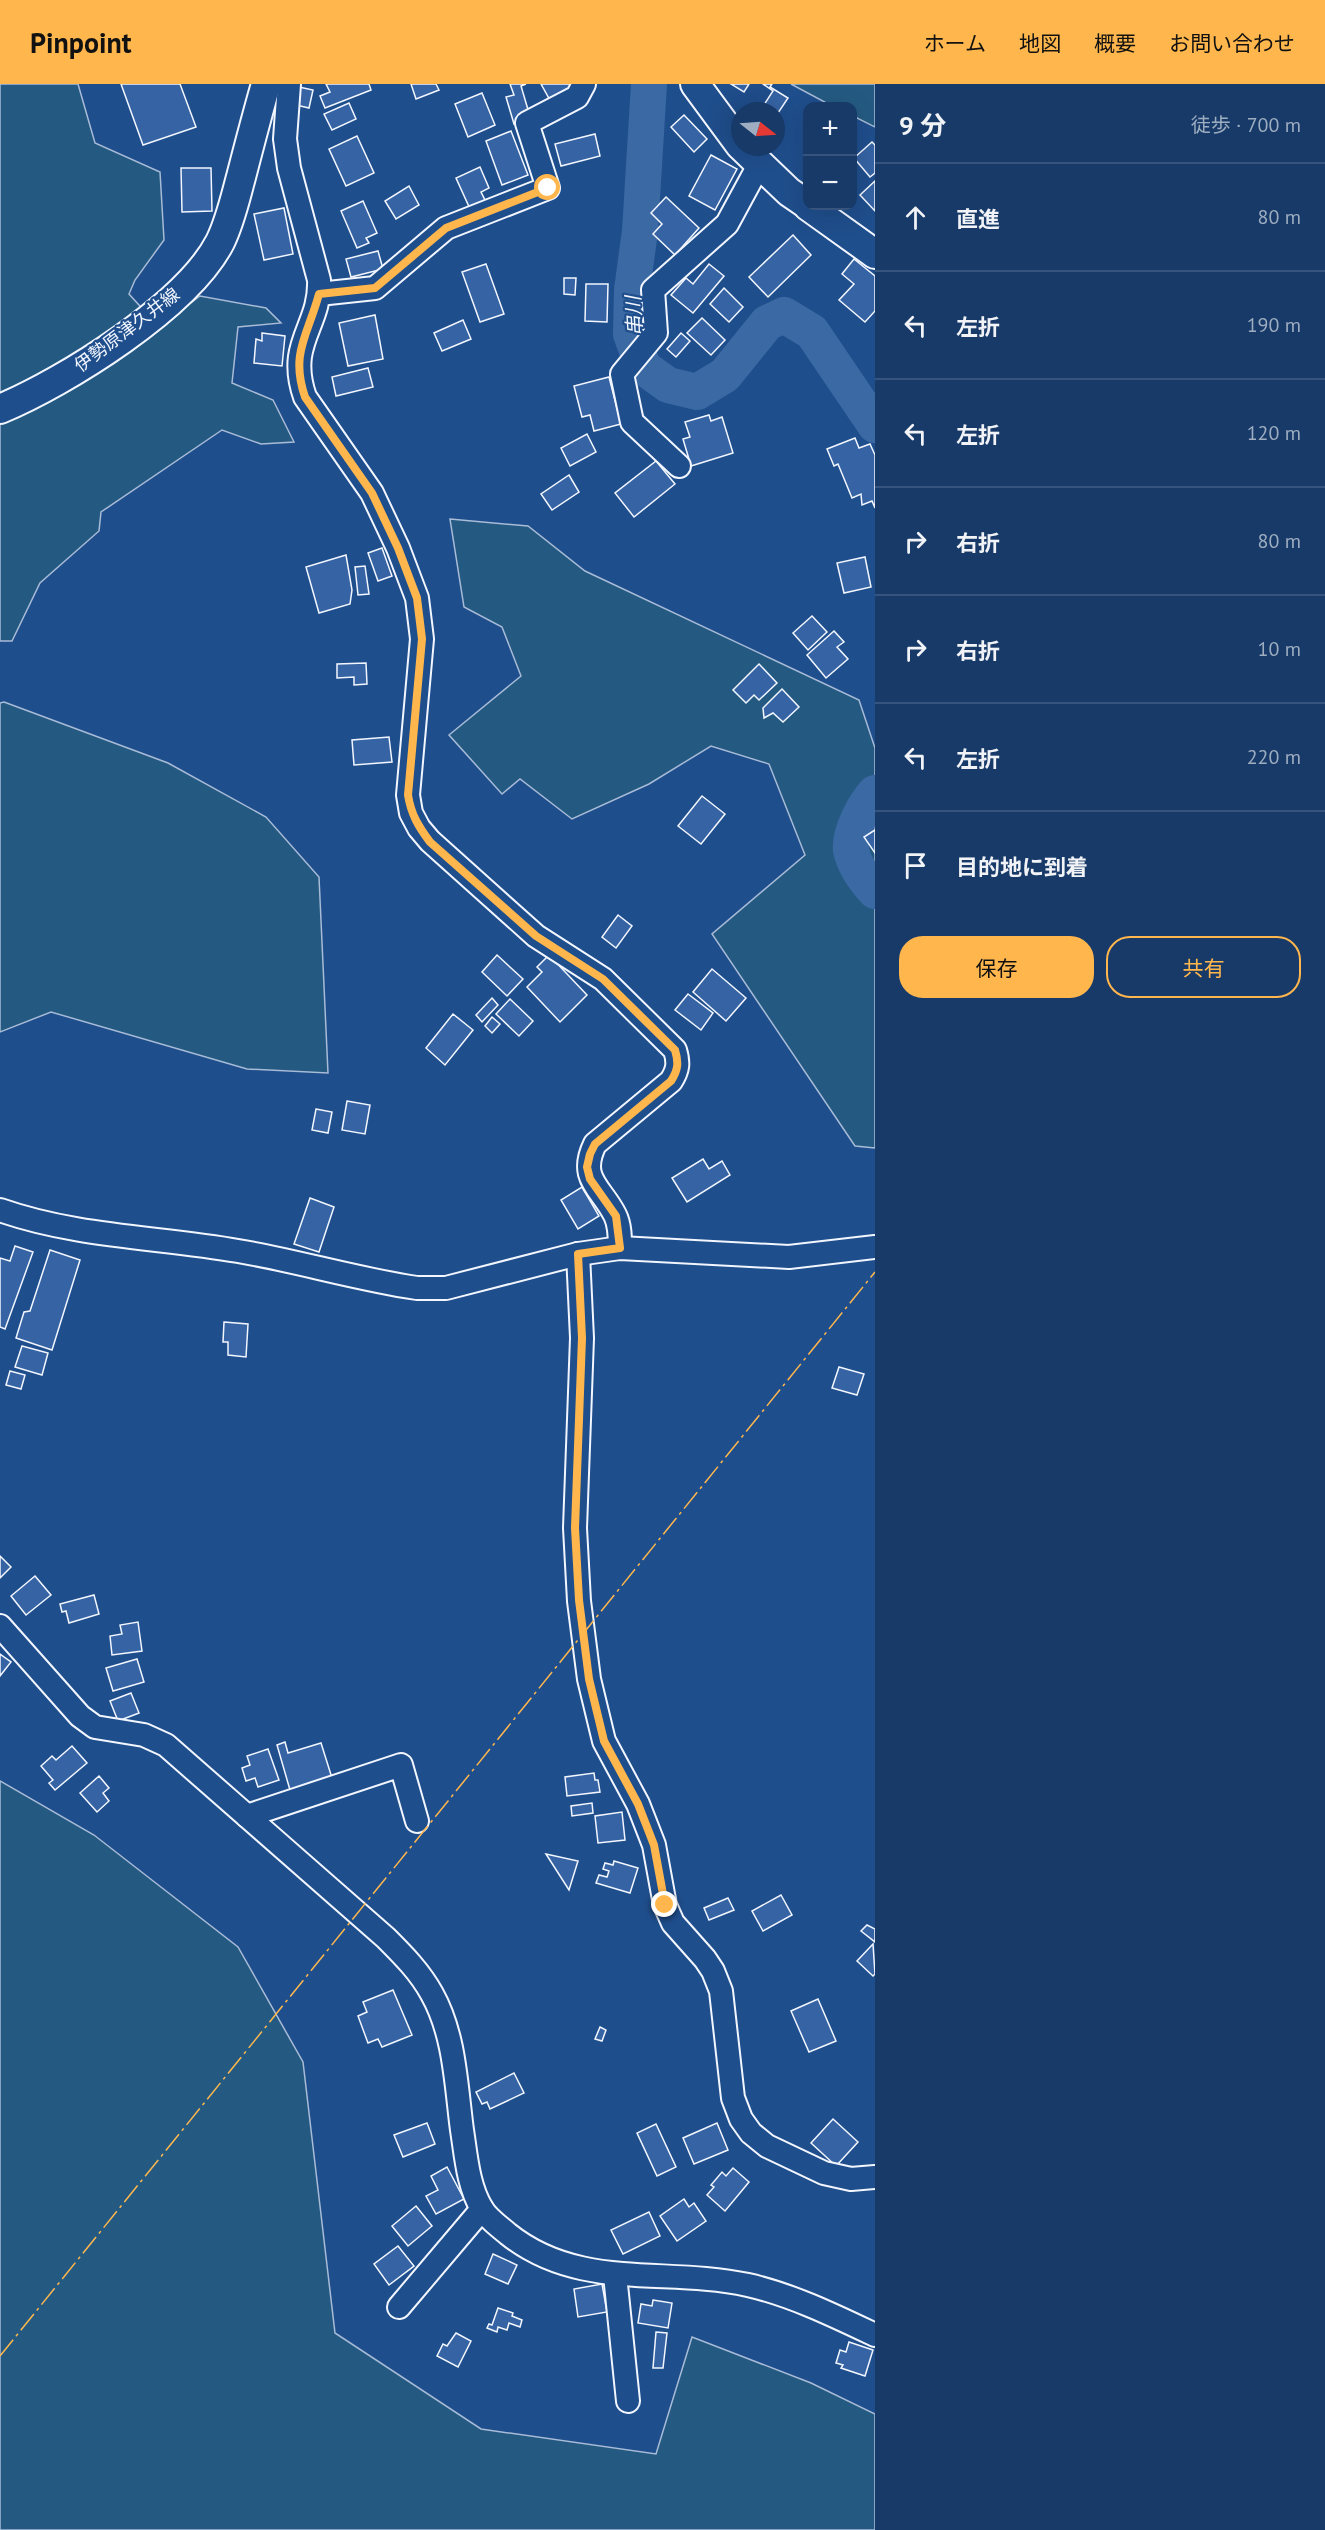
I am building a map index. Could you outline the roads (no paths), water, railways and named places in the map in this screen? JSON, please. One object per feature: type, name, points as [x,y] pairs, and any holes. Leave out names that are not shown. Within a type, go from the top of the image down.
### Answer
[{"type":"main road","name":"伊勢原津久井線","points":[[0,409],[60,380],[104,352],[152,316],[205,266],[220,242],[232,210],[266,84]]},
{"type":"main road","points":[[695,84],[731,131]]},
{"type":"main road","points":[[752,156],[803,201]]},
{"type":"main road","points":[[815,210],[875,255]]},
{"type":"street","points":[[289,84],[285,139],[289,168],[318,280],[319,294],[301,343],[298,379],[305,397],[372,493],[398,548],[417,598],[422,639],[419,693],[409,777],[411,813],[430,842],[536,936],[603,979],[675,1050],[678,1061],[671,1081],[595,1144],[590,1154],[587,1167],[590,1179],[616,1216],[620,1248]]},
{"type":"street","points":[[319,294],[375,288],[446,228],[548,188],[527,123],[577,97],[584,84]]},
{"type":"street","points":[[679,466],[632,422],[622,374],[656,333],[653,290],[728,224],[746,156]]},
{"type":"street","points":[[0,1210],[31,1221],[99,1234],[239,1251],[417,1288],[446,1288],[578,1254],[620,1248],[789,1257],[875,1247]]},
{"type":"street","points":[[578,1254],[582,1338],[575,1538],[579,1600],[589,1679],[604,1741],[638,1804],[654,1845],[665,1905],[672,1923],[705,1959],[721,1991],[733,2098],[741,2119],[751,2133],[767,2146],[824,2174],[851,2179],[875,2176]]},
{"type":"street","points":[[0,1626],[80,1716],[95,1727],[144,1735],[166,1745],[386,1938],[416,1969],[445,2021],[453,2056],[468,2172],[482,2209],[526,2248],[551,2260],[615,2275],[699,2278],[749,2285],[839,2318],[875,2335]]},
{"type":"street","points":[[247,1816],[400,1765],[417,1821]]},
{"type":"street","points":[[399,2307],[482,2209]]},
{"type":"street","points":[[615,2275],[628,2401]]},
{"type":"waterway","name":"串川","points":[[649,84],[640,231],[632,290],[631,334],[643,367],[668,385],[697,392],[725,375],[767,323],[784,315],[812,332],[875,425]]},
{"type":"waterway","name":"串川","points":[[875,793],[858,820],[851,843],[851,850],[860,872],[875,891]]}]
